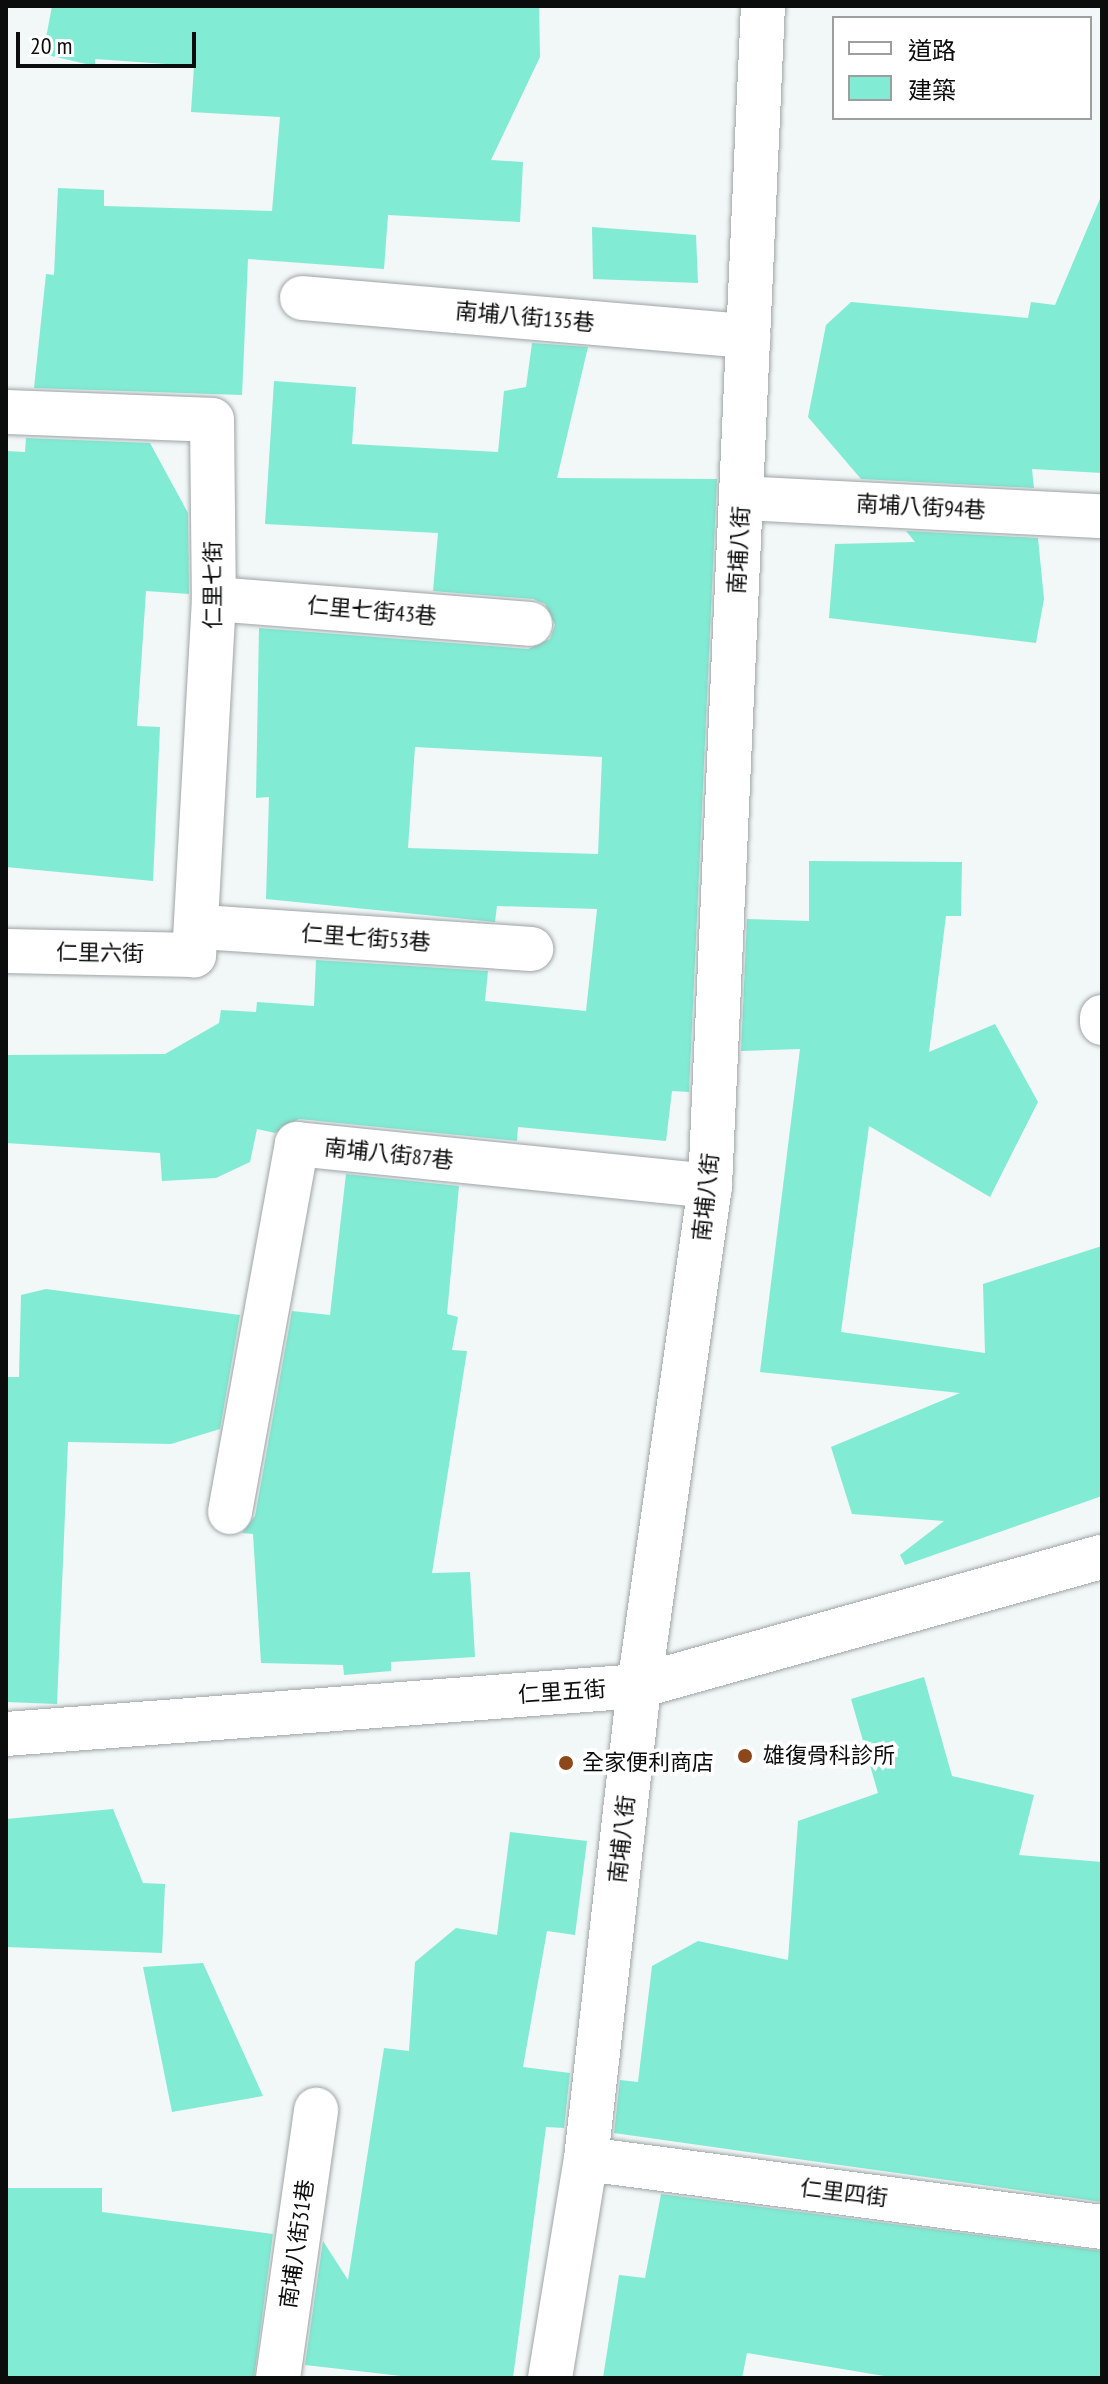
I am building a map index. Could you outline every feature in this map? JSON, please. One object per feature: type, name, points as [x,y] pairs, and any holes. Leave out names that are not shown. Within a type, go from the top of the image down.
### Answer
[{"type":"street","name":"南埔八街","points":[[550,2378],[586,2159],[639,1686],[710,1186],[763,6]]},
{"type":"street","name":"南埔八街135巷","points":[[302,298],[748,336]]},
{"type":"street","name":"仁里七街","points":[[6,412],[212,420],[214,599],[197,941]]},
{"type":"street","name":"南埔八街94巷","points":[[741,498],[1102,516]]},
{"type":"street","name":"仁里七街43巷","points":[[214,599],[530,624]]},
{"type":"street","name":"仁里七街53巷","points":[[197,941],[531,949]]},
{"type":"street","name":"仁里六街","points":[[6,951],[197,941]]},
{"type":"street","name":"南埔八街87巷","points":[[230,1512],[297,1144],[710,1186]]},
{"type":"street","name":"仁里五街","points":[[6,1734],[639,1686],[1102,1557]]},
{"type":"street","name":"南埔八街31巷","points":[[278,2378],[316,2110]]},
{"type":"street","name":"仁里四街","points":[[586,2159],[1102,2227]]},
{"type":"building","points":[[52,6],[539,6],[540,57],[491,160],[523,162],[520,222],[388,215],[384,269],[248,259],[242,395],[34,388],[46,274],[54,275],[58,188],[104,190],[104,206],[272,211],[280,117],[191,112],[194,66],[95,59],[95,66],[43,54]]},
{"type":"building","points":[[1102,194],[1102,473],[1032,469],[1034,488],[861,479],[808,417],[826,325],[851,302],[1028,318],[1031,302],[1055,305]]},
{"type":"building","points":[[592,227],[696,235],[698,283],[593,279]]},
{"type":"building","points":[[532,343],[588,347],[557,478],[717,479],[689,1092],[672,1091],[666,1141],[518,1127],[517,1141],[299,1119],[275,1133],[257,1129],[250,1162],[216,1178],[162,1181],[160,1153],[6,1143],[6,1055],[165,1054],[219,1023],[221,1010],[256,1012],[257,1002],[314,1006],[316,960],[488,971],[485,1001],[586,1011],[597,909],[497,906],[495,922],[266,899],[269,797],[256,798],[259,628],[528,649],[550,639],[555,625],[545,604],[533,599],[433,591],[438,533],[265,524],[274,381],[356,387],[352,444],[498,452],[504,391],[526,387]],"holes":[[[415,747],[602,757],[598,854],[408,848]]]},
{"type":"building","points":[[26,438],[150,443],[188,513],[189,594],[146,591],[137,726],[160,727],[153,881],[6,867],[6,451],[25,452]]},
{"type":"building","points":[[906,531],[1038,538],[1044,599],[1036,643],[829,618],[835,544],[915,542]]},
{"type":"building","points":[[809,861],[962,862],[961,916],[946,916],[929,1052],[995,1024],[1038,1102],[990,1197],[869,1126],[841,1332],[985,1353],[983,1284],[1102,1246],[1102,1496],[905,1565],[900,1555],[944,1521],[852,1514],[831,1447],[960,1393],[760,1372],[800,1049],[741,1051],[747,919],[809,921]]},
{"type":"building","points":[[346,1174],[459,1186],[447,1314],[458,1317],[452,1350],[467,1351],[432,1573],[470,1572],[475,1657],[391,1662],[391,1671],[344,1675],[343,1665],[261,1663],[253,1534],[242,1533],[255,1516],[292,1311],[330,1315]]},
{"type":"building","points":[[46,1289],[240,1315],[220,1429],[171,1444],[68,1442],[57,1704],[6,1702],[6,1377],[19,1377],[21,1295]]},
{"type":"building","points":[[924,1677],[952,1776],[1034,1795],[1019,1855],[1102,1862],[1102,2202],[614,2133],[620,2080],[638,2082],[652,1966],[698,1941],[788,1960],[798,1821],[878,1793],[851,1699]]},
{"type":"building","points":[[113,1809],[143,1883],[165,1884],[162,1953],[6,1947],[6,1819]]},
{"type":"building","points":[[510,1832],[587,1841],[575,1935],[547,1931],[523,2067],[570,2073],[564,2128],[546,2127],[513,2378],[419,2378],[305,2365],[323,2241],[348,2280],[384,2048],[409,2051],[415,1962],[456,1928],[497,1935]]},
{"type":"building","points":[[203,1963],[263,2096],[172,2112],[143,1967]]},
{"type":"building","points":[[6,2188],[102,2188],[102,2212],[273,2234],[254,2378],[6,2378]]},
{"type":"building","points":[[661,2194],[1102,2251],[1102,2378],[896,2378],[747,2353],[742,2378],[603,2378],[619,2275],[645,2278]]},
{"type":"place","name":"雄復骨科診所","points":[[745,1756]]},
{"type":"place","name":"全家便利商店","points":[[566,1763]]}]
